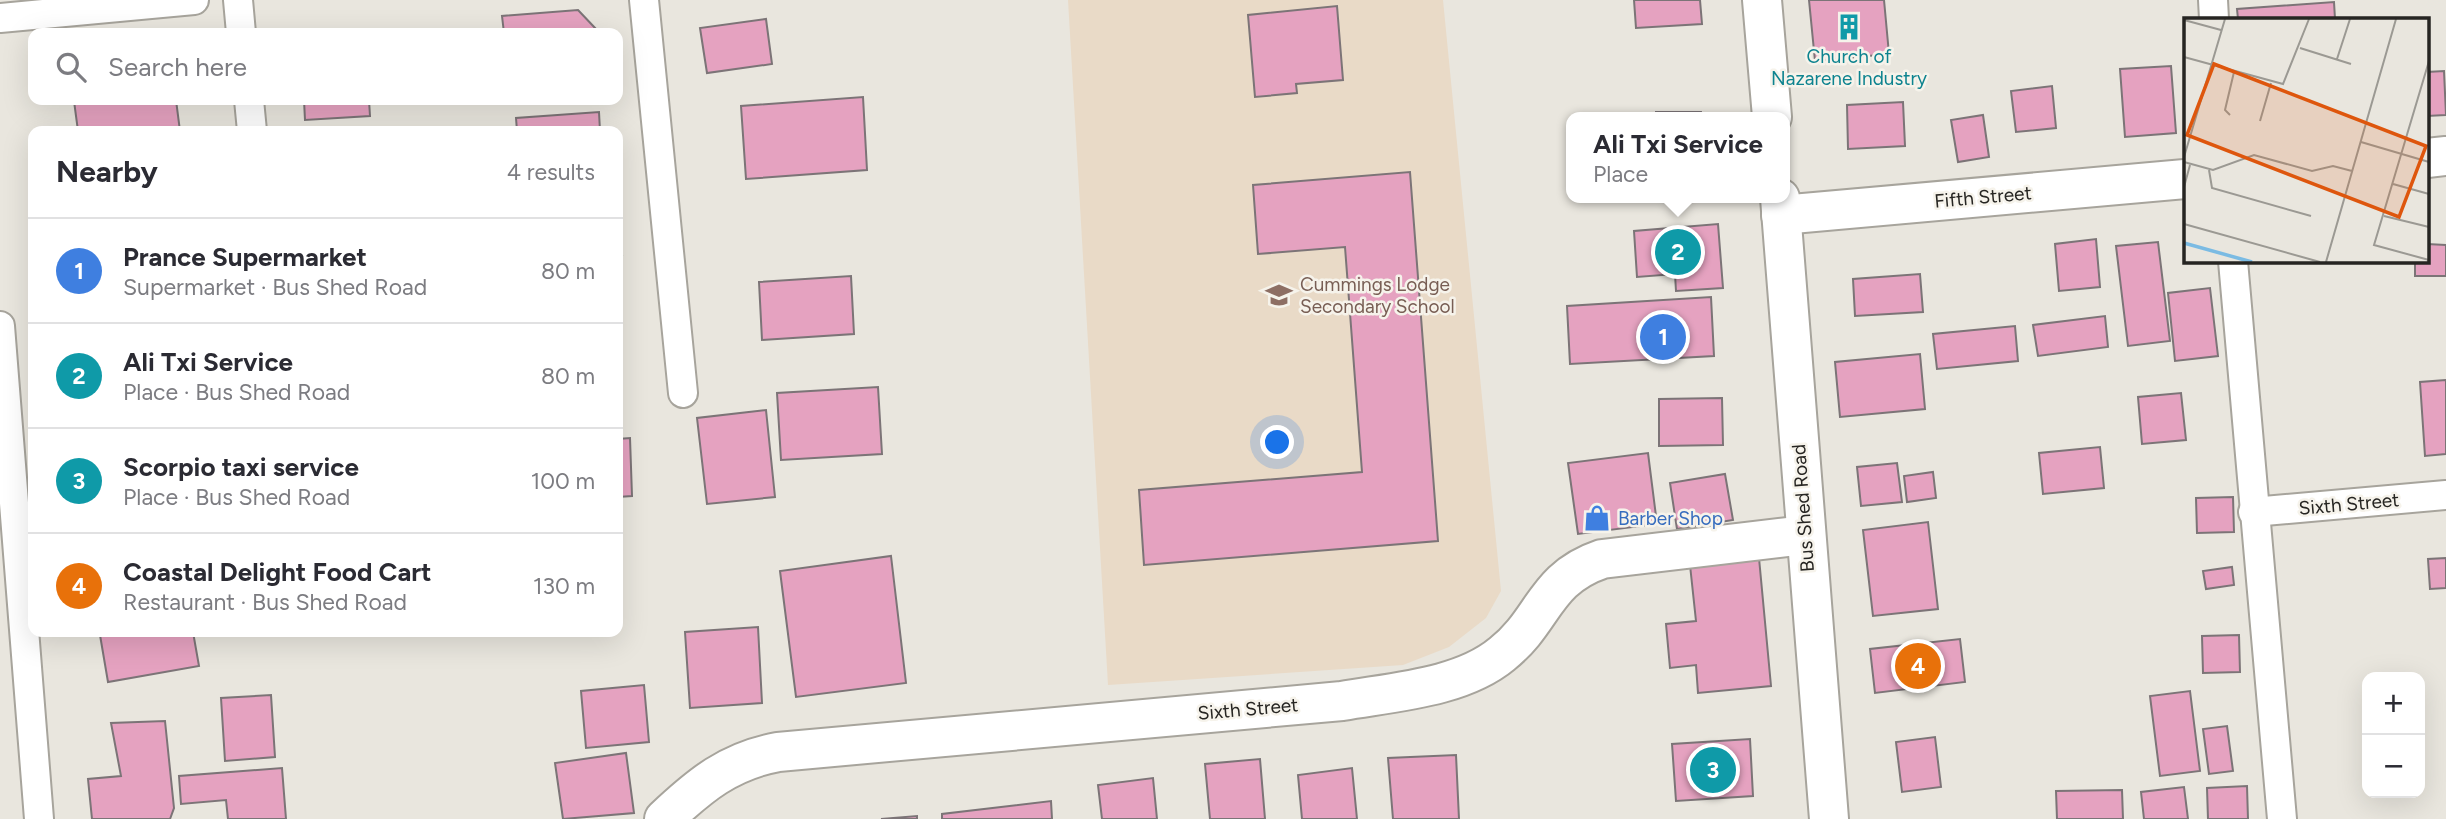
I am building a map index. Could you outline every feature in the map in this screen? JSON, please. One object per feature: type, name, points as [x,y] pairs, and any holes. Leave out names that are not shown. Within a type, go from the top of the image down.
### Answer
[{"type":"street","points":[[0,18],[194,0]]},
{"type":"street","points":[[238,0],[241,28]]},
{"type":"street","points":[[644,0],[683,393]]},
{"type":"street","points":[[1762,0],[1772,112]]},
{"type":"street","points":[[2213,0],[2214,18]]},
{"type":"street","points":[[249,105],[251,126]]},
{"type":"street","points":[[2428,158],[2446,156]]},
{"type":"street","name":"Fifth Street","points":[[1780,206],[2184,180]]},
{"type":"street","name":"Bus Shed Road","points":[[1780,206],[1829,819]]},
{"type":"street","points":[[2233,262],[2282,819]]},
{"type":"street","points":[[0,326],[39,819]]},
{"type":"street","name":"Sixth Street","points":[[2253,512],[2446,495]]},
{"type":"street","name":"Sixth Street","points":[[664,819],[687,797],[735,763],[778,752],[1342,701],[1431,683],[1478,669],[1503,654],[1532,621],[1559,582],[1587,564],[1602,559],[1805,535]]},
{"type":"shaded area","name":"Cummings Lodge Secondary School","points":[[1068,0],[1443,0],[1501,591],[1486,618],[1449,647],[1403,665],[1108,685]]},
{"type":"building","points":[[1634,0],[1700,0],[1702,24],[1636,28]]},
{"type":"building","name":"Church of Nazarene Industry","points":[[1809,0],[1884,0],[1889,54],[1815,61]]},
{"type":"building","points":[[2334,2],[2335,18],[2238,18],[2237,9]]},
{"type":"building","points":[[1337,6],[1343,80],[1296,84],[1297,93],[1255,97],[1248,15]]},
{"type":"building","points":[[578,10],[595,28],[503,28],[502,16]]},
{"type":"building","points":[[766,19],[772,64],[707,73],[700,28]]},
{"type":"building","points":[[2171,66],[2176,133],[2125,137],[2120,69]]},
{"type":"building","points":[[2444,71],[2446,115],[2428,116],[2428,72]]},
{"type":"building","points":[[2052,86],[2056,128],[2016,132],[2011,91]]},
{"type":"building","points":[[863,97],[867,170],[746,179],[741,106]]},
{"type":"building","points":[[1903,102],[1905,146],[1848,149],[1847,105]]},
{"type":"building","points":[[75,105],[177,105],[179,126],[77,126]]},
{"type":"building","points":[[304,105],[369,105],[370,116],[305,120]]},
{"type":"building","points":[[599,112],[600,126],[517,126],[516,118]]},
{"type":"building","points":[[1983,115],[1989,157],[1958,162],[1951,120]]},
{"type":"building","name":"Cummings Lodge Secondary School","points":[[1410,172],[1438,541],[1144,565],[1139,490],[1362,472],[1345,247],[1258,254],[1253,185]]},
{"type":"building","points":[[1718,224],[1723,288],[1676,291],[1675,274],[1637,277],[1634,231]]},
{"type":"building","points":[[2096,239],[2100,287],[2059,291],[2055,244]]},
{"type":"building","points":[[2158,242],[2170,341],[2128,346],[2116,246]]},
{"type":"building","points":[[2428,244],[2446,245],[2446,276],[2415,276],[2415,262],[2428,262]]},
{"type":"building","points":[[1920,274],[1923,312],[1855,316],[1853,279]]},
{"type":"building","points":[[851,276],[854,334],[762,340],[759,282]]},
{"type":"building","points":[[2210,288],[2218,356],[2175,361],[2168,293]]},
{"type":"building","points":[[1711,297],[1714,356],[1570,364],[1567,306]]},
{"type":"building","points":[[2105,316],[2108,347],[2038,356],[2033,325]]},
{"type":"building","points":[[2015,326],[2018,361],[1937,369],[1933,334]]},
{"type":"building","points":[[1920,354],[1925,409],[1840,417],[1835,362]]},
{"type":"building","points":[[2446,380],[2446,454],[2425,456],[2420,382]]},
{"type":"building","points":[[878,387],[882,454],[781,460],[777,393]]},
{"type":"building","points":[[2181,393],[2186,440],[2142,444],[2138,397]]},
{"type":"building","points":[[1722,398],[1723,445],[1659,446],[1659,399]]},
{"type":"building","points":[[766,410],[775,497],[707,504],[697,418]]},
{"type":"building","points":[[630,438],[632,496],[623,497],[623,439]]},
{"type":"building","points":[[2100,447],[2104,488],[2043,494],[2039,453]]},
{"type":"building","points":[[1648,453],[1657,524],[1578,534],[1568,463]]},
{"type":"building","points":[[1897,463],[1902,502],[1861,506],[1857,467]]},
{"type":"building","points":[[1933,472],[1936,498],[1907,502],[1904,476]]},
{"type":"building","points":[[1725,474],[1733,520],[1677,529],[1670,483]]},
{"type":"building","points":[[2233,497],[2234,532],[2197,533],[2196,498]]},
{"type":"building","points":[[1928,522],[1938,609],[1873,616],[1863,530]]},
{"type":"building","points":[[891,556],[906,683],[796,697],[780,571]]},
{"type":"building","points":[[1759,558],[1771,686],[1698,693],[1696,665],[1670,668],[1666,624],[1696,621],[1690,565]]},
{"type":"building","points":[[2446,558],[2446,588],[2430,589],[2428,559]]},
{"type":"building","points":[[2232,567],[2234,585],[2206,589],[2203,571]]},
{"type":"building","points":[[758,627],[762,703],[690,708],[685,632]]},
{"type":"building","points":[[2239,635],[2240,672],[2203,673],[2202,636]]},
{"type":"building","points":[[100,637],[194,637],[199,666],[108,682]]},
{"type":"building","points":[[1960,639],[1965,682],[1875,693],[1870,649]]},
{"type":"building","points":[[644,685],[649,742],[586,748],[581,691]]},
{"type":"building","points":[[2190,691],[2200,771],[2160,776],[2150,696]]},
{"type":"building","points":[[271,695],[275,757],[225,761],[221,698]]},
{"type":"building","points":[[165,721],[174,808],[170,819],[92,819],[88,779],[121,776],[111,723]]},
{"type":"building","points":[[2227,726],[2233,771],[2209,774],[2203,729]]},
{"type":"building","points":[[1935,737],[1941,787],[1902,792],[1896,742]]},
{"type":"building","points":[[1750,739],[1753,796],[1676,801],[1672,744]]},
{"type":"building","points":[[626,753],[634,813],[563,819],[555,763]]},
{"type":"building","points":[[1456,755],[1459,819],[1393,819],[1388,758]]},
{"type":"building","points":[[1260,759],[1265,819],[1210,819],[1205,764]]},
{"type":"building","points":[[282,768],[286,819],[228,819],[226,800],[181,804],[179,776]]},
{"type":"building","points":[[1352,768],[1357,819],[1302,819],[1298,775]]},
{"type":"building","points":[[1153,778],[1157,819],[1102,819],[1098,785]]},
{"type":"building","points":[[2247,786],[2248,819],[2208,819],[2207,788]]},
{"type":"building","points":[[2184,787],[2188,819],[2144,819],[2141,792]]},
{"type":"building","points":[[2122,790],[2123,819],[2057,819],[2056,791]]},
{"type":"building","points":[[1051,801],[1052,819],[942,819],[942,814]]},
{"type":"building","points":[[917,816],[917,819],[881,819]]},
{"type":"place","name":"Church of Nazarene Industry","points":[[1849,27]]},
{"type":"place","name":"Ali Txi Service","points":[[1678,252]]},
{"type":"place","name":"Cummings Lodge Secondary School","points":[[1279,295]]},
{"type":"place","name":"Prance Supermarket","points":[[1663,337]]},
{"type":"place","name":"Barber Shop","points":[[1597,518]]},
{"type":"place","name":"Coastal Delight Food Cart","points":[[1918,666]]},
{"type":"place","name":"Scorpio taxi service","points":[[1713,770]]}]
